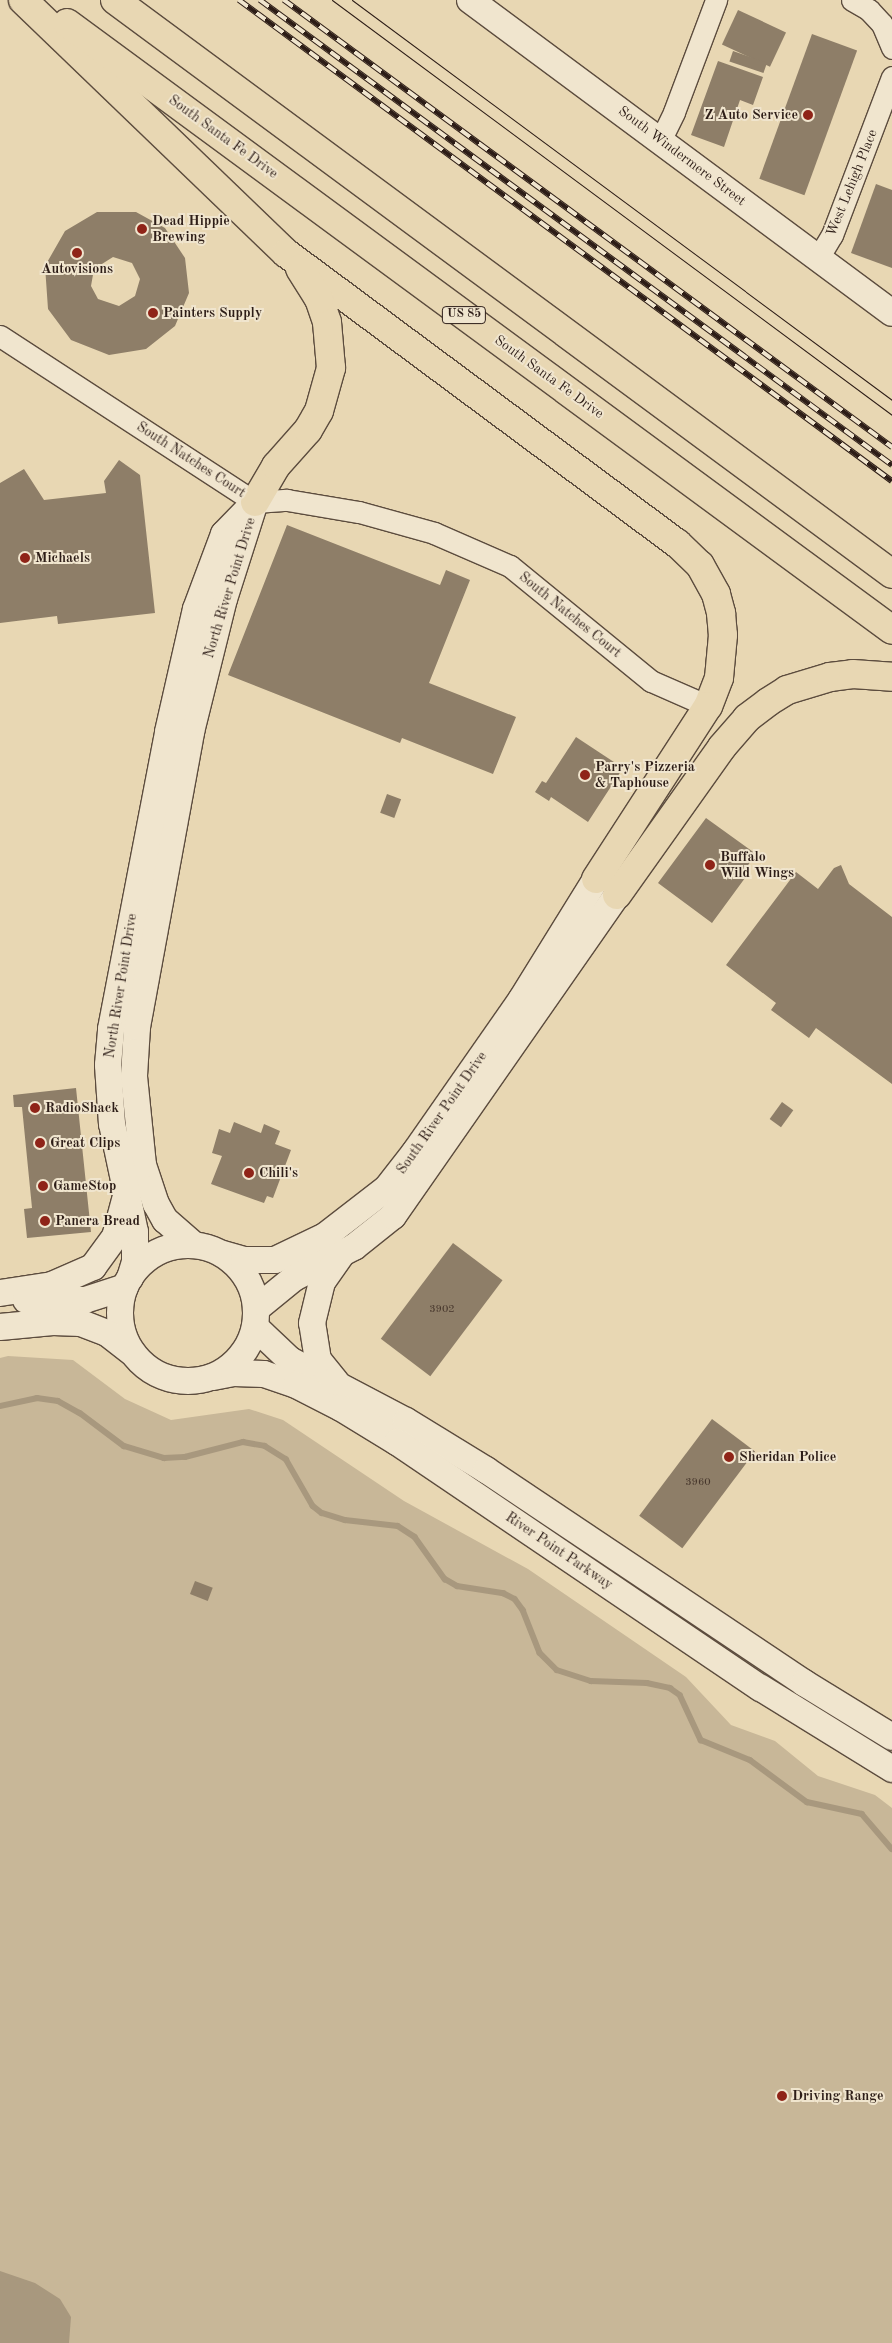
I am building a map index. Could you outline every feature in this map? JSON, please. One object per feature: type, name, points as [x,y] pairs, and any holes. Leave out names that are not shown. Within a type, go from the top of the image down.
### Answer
[{"type":"highway","points":[[23,0],[286,253],[309,280],[319,298],[327,322],[331,368],[319,411],[308,430],[276,466],[255,502]]},
{"type":"highway","name":"South Santa Fe Drive","points":[[36,0],[892,630]]},
{"type":"highway","points":[[115,0],[892,574]]},
{"type":"highway","points":[[286,253],[691,555],[716,594],[724,635],[719,678],[708,706],[607,887]]},
{"type":"highway","points":[[607,887],[722,747],[761,707],[788,690],[810,681],[854,674],[892,677]]},
{"type":"street","name":"South Windermere Street","points":[[470,0],[661,139],[892,313]]},
{"type":"street","points":[[661,139],[674,112],[716,0]]},
{"type":"street","points":[[852,0],[869,10],[882,24],[892,48]]},
{"type":"street","name":"West Lehigh Place","points":[[818,258],[832,235],[892,77]]},
{"type":"street","name":"South Natches Court","points":[[0,336],[255,502],[287,500],[359,512],[434,533],[510,566],[651,680],[708,706]]},
{"type":"street","name":"North River Point Drive","points":[[128,1283],[135,1262],[135,1232],[112,1124],[109,1053],[168,732],[196,609],[208,572],[224,534],[255,502]]},
{"type":"street","name":"North River Point Drive","points":[[194,1245],[165,1220],[156,1204],[143,1165],[134,1076],[137,1027],[191,732],[224,599],[255,502]]},
{"type":"street","name":"South River Point Drive","points":[[256,1318],[294,1278],[343,1253],[381,1228],[404,1202],[607,887]]},
{"type":"street","name":"South River Point Drive","points":[[223,1254],[244,1260],[275,1260],[325,1236],[386,1188],[415,1152],[521,1000],[607,887]]},
{"type":"street","points":[[0,1293],[52,1285],[93,1266],[109,1248],[117,1232],[123,1211],[124,1183]]},
{"type":"street","points":[[0,1298],[69,1302],[128,1283],[155,1254],[172,1247],[194,1245],[223,1254],[247,1278],[256,1318],[241,1357],[212,1378],[194,1382],[172,1380],[152,1372],[132,1352],[107,1333],[81,1323],[53,1322],[0,1327]]},
{"type":"street","points":[[342,1388],[318,1360],[312,1323],[316,1299],[324,1277],[343,1253]]},
{"type":"street","points":[[128,1283],[120,1322],[132,1352]]},
{"type":"street","name":"River Point Parkway","points":[[256,1318],[290,1360],[406,1421],[486,1470],[804,1683],[892,1737]]},
{"type":"street","name":"River Point Parkway","points":[[212,1378],[234,1372],[264,1374],[296,1385],[341,1408],[397,1442],[761,1688],[892,1769]]},
{"type":"shaded area","points":[[8,1356],[73,1360],[125,1399],[171,1420],[249,1409],[283,1420],[404,1501],[528,1569],[686,1677],[731,1725],[775,1741],[818,1776],[875,1795],[892,1808],[892,2343],[0,2343],[0,1358]]},
{"type":"shaded area","points":[[0,2271],[35,2283],[60,2299],[71,2317],[69,2343],[0,2343]]},
{"type":"building","points":[[738,10],[786,32],[770,67],[722,44]]},
{"type":"building","name":"Z Auto Service","points":[[812,34],[857,50],[804,195],[759,179]]},
{"type":"building","points":[[733,51],[767,63],[763,73],[729,61]]},
{"type":"building","points":[[718,61],[763,77],[753,105],[740,100],[724,147],[691,135]]},
{"type":"building","points":[[876,184],[892,190],[892,268],[851,253]]},
{"type":"building","points":[[97,212],[136,212],[165,228],[185,258],[189,293],[175,326],[146,349],[109,355],[71,340],[48,309],[45,266],[65,231]],"holes":[[[113,257],[132,263],[140,279],[135,296],[119,306],[98,299],[91,286],[94,269]]]},
{"type":"building","points":[[119,460],[140,475],[155,613],[58,624],[57,616],[0,623],[0,483],[24,469],[44,500],[106,493],[104,481]]},
{"type":"building","points":[[287,525],[440,585],[446,570],[470,580],[429,683],[516,717],[493,774],[402,738],[400,743],[228,675]]},
{"type":"building","name":"Parry's Pizzeria & Taphouse","points":[[576,737],[623,768],[588,822],[551,797],[549,801],[535,792],[542,781],[546,783]]},
{"type":"building","points":[[387,794],[401,799],[394,818],[380,813]]},
{"type":"building","name":"Buffalo Wild Wings","points":[[706,818],[756,854],[741,875],[745,878],[712,923],[658,883]]},
{"type":"building","points":[[841,865],[849,884],[892,917],[892,1084],[816,1028],[809,1038],[771,1010],[776,1003],[726,965],[796,872],[818,889],[834,868]]},
{"type":"building","points":[[76,1088],[91,1232],[27,1238],[24,1209],[32,1208],[22,1107],[14,1107],[13,1095]]},
{"type":"building","points":[[782,1102],[793,1110],[781,1127],[770,1119]]},
{"type":"building","name":"Chili's","points":[[234,1122],[261,1133],[264,1124],[280,1131],[275,1144],[291,1150],[273,1198],[267,1196],[264,1203],[211,1184],[222,1156],[212,1153],[219,1129],[230,1133]]},
{"type":"building","points":[[453,1243],[503,1280],[430,1376],[381,1339]]},
{"type":"building","points":[[712,1419],[755,1451],[682,1548],[639,1516]]},
{"type":"building","points":[[195,1581],[213,1588],[208,1601],[190,1594]]},
{"type":"waterway","points":[[0,1406],[37,1398],[58,1401],[80,1413],[124,1446],[164,1458],[185,1457],[243,1442],[265,1446],[286,1459],[313,1506],[322,1513],[345,1520],[398,1526],[415,1537],[445,1579],[457,1586],[503,1593],[515,1599],[523,1610],[540,1653],[557,1670],[591,1681],[647,1683],[670,1688],[680,1695],[701,1740],[750,1760],[807,1802],[862,1814],[892,1849]]},
{"type":"tram line","points":[[332,0],[892,415]]},
{"type":"tram line","points":[[352,0],[892,400]]},
{"type":"railway","points":[[239,0],[892,481]]},
{"type":"railway","points":[[260,0],[892,465]]},
{"type":"railway","points":[[284,0],[892,447]]},
{"type":"place","name":"Z Auto Service","points":[[808,115]]},
{"type":"place","name":"Dead Hippie Brewing","points":[[142,229]]},
{"type":"place","name":"Autovisions","points":[[77,253]]},
{"type":"place","name":"Painters Supply","points":[[153,313]]},
{"type":"place","name":"Michaels","points":[[25,558]]},
{"type":"place","name":"Parry's Pizzeria & Taphouse","points":[[585,775]]},
{"type":"place","name":"Buffalo Wild Wings","points":[[710,865]]},
{"type":"place","name":"RadioShack","points":[[35,1108]]},
{"type":"place","name":"Great Clips","points":[[40,1143]]},
{"type":"place","name":"Chili's","points":[[249,1173]]},
{"type":"place","name":"GameStop","points":[[43,1186]]},
{"type":"place","name":"Panera Bread","points":[[45,1221]]},
{"type":"place","name":"Sheridan Police","points":[[729,1457]]},
{"type":"place","name":"Driving Range","points":[[782,2096]]}]
